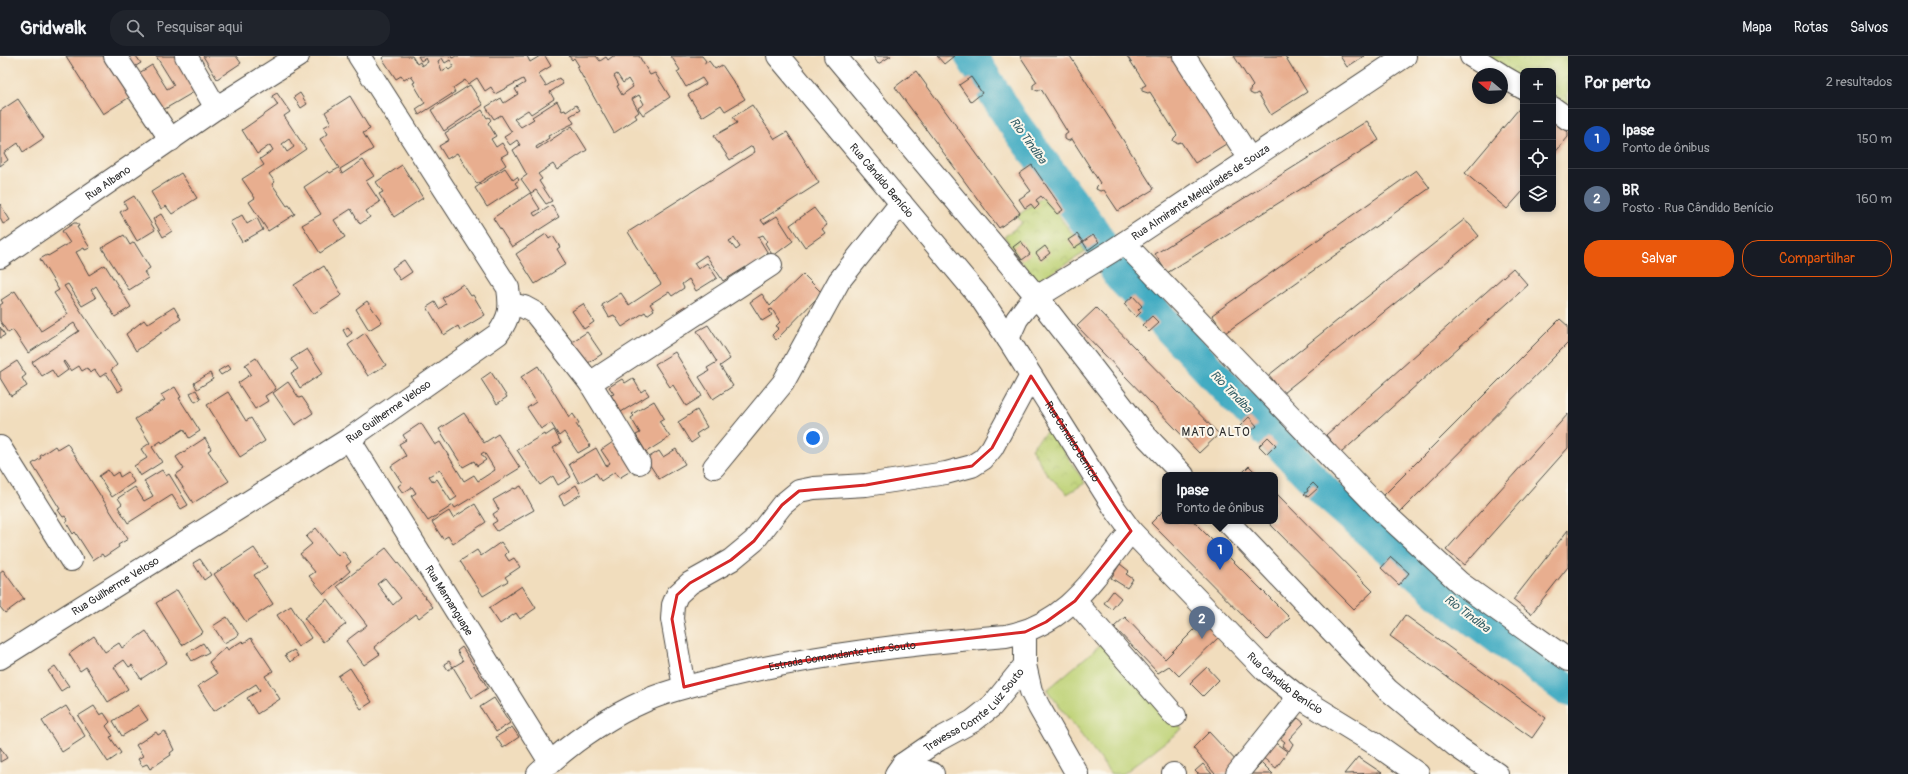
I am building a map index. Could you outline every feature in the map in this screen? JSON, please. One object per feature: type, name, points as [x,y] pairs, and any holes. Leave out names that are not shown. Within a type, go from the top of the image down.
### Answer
[{"type":"street","points":[[116,56],[170,140]]},
{"type":"street","points":[[186,56],[216,108]]},
{"type":"street","name":"Rua Albano","points":[[0,257],[216,108],[298,56]]},
{"type":"street","name":"Rua Guilherme Veloso","points":[[0,658],[349,439],[498,334],[507,320],[510,304],[508,288],[359,56]]},
{"type":"street","name":"Rua Cândido Benício","points":[[778,56],[982,300],[1115,509],[1131,531],[1266,670],[1299,696],[1374,743],[1418,774]]},
{"type":"street","points":[[835,56],[1037,297],[1143,433],[1180,472]]},
{"type":"street","points":[[1184,56],[1250,159]]},
{"type":"street","name":"Rua Almirante Melquíades de Souza","points":[[1008,339],[1019,316],[1037,297],[1111,252],[1405,56]]},
{"type":"street","points":[[1471,56],[1490,68]]},
{"type":"street","points":[[1508,79],[1520,86]]},
{"type":"street","points":[[1556,110],[1568,120]]},
{"type":"street","points":[[714,467],[783,383],[839,281],[901,203]]},
{"type":"street","points":[[1111,252],[1382,511],[1460,583],[1568,660]]},
{"type":"street","points":[[590,383],[771,265]]},
{"type":"street","points":[[510,304],[524,307],[534,313],[590,383],[639,463]]},
{"type":"street","points":[[684,687],[672,620],[673,605],[678,595],[690,583],[731,560],[754,541],[782,505],[799,491],[814,488],[873,484],[946,473],[972,466],[983,459],[992,448],[1031,376]]},
{"type":"street","name":"Rua Mamanguape","points":[[349,439],[544,768]]},
{"type":"street","points":[[0,447],[71,560]]},
{"type":"street","points":[[1230,524],[1388,690],[1456,746],[1496,774]]},
{"type":"street","name":"Estrada Comandante Luiz Souto","points":[[544,768],[593,728],[648,700],[684,687],[765,667],[870,650],[1006,636],[1025,632],[1046,622],[1076,601],[1131,531]]},
{"type":"street","points":[[1076,601],[1175,716]]},
{"type":"street","name":"Travessa Comte Luiz Souto","points":[[899,769],[938,740],[973,721],[992,706],[1025,665],[1025,632]]},
{"type":"street","points":[[1025,665],[1031,691],[1078,774]]},
{"type":"street","points":[[1237,774],[1299,696]]},
{"type":"street","points":[[899,769],[933,774]]},
{"type":"highlighted area","points":[[1031,376],[1131,531],[1075,601],[1046,622],[1025,632],[877,649],[765,667],[684,687],[672,619],[677,595],[690,583],[731,560],[754,541],[782,505],[799,491],[866,485],[972,466],[992,448]]},
{"type":"green space","points":[[1478,56],[1568,56],[1568,101],[1560,113],[1556,110],[1556,68],[1520,68],[1520,87],[1508,78],[1508,68],[1494,68]]},
{"type":"green space","points":[[1044,196],[1086,252],[1036,282],[1004,237],[1022,223],[1017,216]]},
{"type":"green space","points":[[1049,429],[1085,483],[1067,494],[1047,474],[1031,448]]},
{"type":"green space","points":[[1105,641],[1182,729],[1123,774],[1111,774],[1047,690]]},
{"type":"building","points":[[66,56],[108,56],[133,95],[103,114]]},
{"type":"building","points":[[122,56],[136,56],[141,63],[131,69]]},
{"type":"building","points":[[156,56],[182,56],[199,89],[158,113],[150,99],[155,96],[151,89],[145,93],[139,73],[152,65],[167,89],[174,85]]},
{"type":"building","points":[[203,56],[236,56],[241,63],[217,79]]},
{"type":"building","points":[[385,56],[412,56],[417,64],[420,62],[422,66],[428,62],[426,58],[421,61],[418,56],[451,56],[452,58],[456,56],[527,56],[530,62],[540,56],[545,56],[551,66],[538,74],[546,86],[559,78],[563,84],[550,92],[554,99],[531,114],[528,110],[514,119],[521,127],[534,119],[532,117],[557,101],[562,111],[565,110],[566,112],[576,105],[580,110],[570,116],[574,123],[548,136],[549,138],[536,147],[537,149],[572,126],[587,150],[557,170],[553,164],[538,174],[542,179],[539,181],[552,201],[546,204],[536,190],[531,193],[521,179],[527,175],[513,150],[520,145],[517,140],[510,145],[504,137],[512,132],[501,115],[494,119],[486,107],[501,98],[504,103],[518,94],[515,89],[525,83],[523,79],[495,94],[491,87],[485,91],[477,78],[468,84],[465,80],[453,88],[455,92],[419,115],[416,109],[425,103],[413,83],[415,82],[411,76],[404,80],[401,76],[396,79],[382,58]],"holes":[[[442,58],[445,63],[450,60],[454,66],[449,70],[447,68],[442,71],[438,61]]]},
{"type":"building","points":[[569,56],[596,56],[600,61],[606,57],[608,60],[613,56],[639,56],[650,75],[655,73],[670,97],[643,115],[638,108],[644,104],[639,95],[632,99],[639,112],[635,115],[637,118],[614,133],[577,67],[579,66],[574,58],[572,60]],"holes":[[[617,74],[623,83],[628,79],[633,87],[622,95],[614,76]]]},
{"type":"building","points":[[671,56],[702,56],[706,61],[704,64],[709,61],[715,69],[722,65],[745,99],[725,111],[721,105],[702,117],[688,95],[706,84],[702,78],[686,87],[677,72],[680,70]]},
{"type":"building","points":[[873,56],[891,56],[878,64]]},
{"type":"building","points":[[937,56],[954,56],[944,64]]},
{"type":"building","points":[[1020,56],[1070,56],[1154,189],[1118,211],[1104,190],[1100,191],[1096,189],[1100,183],[1072,139],[1068,141],[1065,139],[1065,135],[1068,133],[1041,89],[1038,91],[1033,89],[1033,85],[1037,82]]},
{"type":"building","points":[[1127,56],[1177,56],[1231,141],[1195,163],[1181,142],[1177,143],[1173,141],[1177,135],[1150,92],[1148,93],[1142,91],[1142,87],[1146,85]]},
{"type":"building","points":[[1234,56],[1285,56],[1307,92],[1271,115],[1258,93],[1254,95],[1250,93],[1250,89],[1253,86]]},
{"type":"building","points":[[1340,56],[1364,56],[1347,67]]},
{"type":"building","points":[[916,71],[1020,213],[999,228],[895,87]]},
{"type":"building","points":[[971,77],[982,93],[971,102],[959,85]]},
{"type":"building","points":[[470,85],[483,105],[444,131],[431,110]]},
{"type":"building","points":[[277,93],[290,112],[284,116],[306,149],[269,174],[275,182],[272,184],[287,206],[289,205],[295,214],[268,231],[249,202],[255,198],[242,179],[264,165],[260,159],[273,150],[270,145],[257,154],[242,130],[278,105],[272,96]],"holes":[[[289,139],[294,147],[287,152],[282,144]]]},
{"type":"building","points":[[300,93],[307,104],[301,108],[294,97]]},
{"type":"building","points":[[350,96],[370,129],[363,133],[373,149],[340,169],[342,174],[363,160],[374,176],[366,181],[380,202],[366,211],[370,217],[360,224],[351,209],[334,220],[345,237],[320,253],[302,225],[321,214],[304,187],[328,171],[330,173],[339,168],[320,139],[328,134],[324,127],[331,123],[325,112]]},
{"type":"building","points":[[18,99],[44,138],[23,152],[18,143],[4,153],[8,160],[0,166],[0,111]]},
{"type":"building","points":[[752,105],[775,139],[787,132],[819,183],[761,220],[764,224],[777,216],[793,241],[773,256],[765,243],[767,241],[763,235],[758,237],[769,255],[748,269],[746,267],[723,281],[706,255],[694,263],[698,269],[707,263],[717,278],[696,291],[689,279],[682,284],[684,288],[672,296],[669,292],[650,304],[654,310],[647,315],[645,312],[622,327],[614,315],[609,317],[602,305],[621,293],[629,305],[661,284],[628,232],[755,152],[752,146],[730,160],[714,136],[737,123],[733,117]],"holes":[[[734,238],[740,247],[736,250],[729,241]]]},
{"type":"building","points":[[1520,108],[1520,194],[1507,209],[1465,173]]},
{"type":"building","points":[[482,110],[487,118],[489,117],[491,120],[488,123],[496,136],[491,139],[496,147],[502,143],[508,153],[501,157],[506,165],[477,184],[457,153],[447,159],[439,146],[449,140],[445,133]]},
{"type":"building","points":[[1367,121],[1379,140],[1167,273],[1155,254]]},
{"type":"building","points":[[1556,122],[1568,132],[1568,137],[1556,151]]},
{"type":"building","points":[[402,165],[423,198],[394,217],[379,194],[383,192],[376,182]]},
{"type":"building","points":[[1032,165],[1063,210],[1057,214],[1041,196],[1036,200],[1039,205],[1035,209],[1031,204],[1025,208],[1019,199],[1031,191],[1019,174]]},
{"type":"building","points":[[505,168],[513,180],[517,177],[519,180],[515,183],[518,187],[487,207],[475,188]]},
{"type":"building","points":[[1416,170],[1430,188],[1225,333],[1212,315]]},
{"type":"building","points":[[181,173],[197,198],[172,214],[166,206],[161,209],[151,192]]},
{"type":"building","points":[[530,193],[540,209],[533,213],[535,216],[552,205],[559,217],[512,247],[493,218]]},
{"type":"building","points":[[134,196],[155,230],[137,241],[120,212],[127,208],[124,202]]},
{"type":"building","points":[[0,204],[10,220],[3,224],[0,218]]},
{"type":"building","points":[[814,208],[827,225],[822,229],[825,233],[805,247],[790,225]]},
{"type":"building","points":[[161,214],[172,231],[163,237],[153,219]]},
{"type":"building","points":[[242,215],[247,224],[257,218],[263,230],[242,242],[230,222]]},
{"type":"building","points":[[1465,219],[1479,236],[1283,393],[1269,375]]},
{"type":"building","points":[[74,223],[77,223],[79,226],[77,227],[90,248],[85,250],[84,248],[76,252],[89,275],[105,265],[131,307],[115,317],[96,286],[91,290],[96,298],[82,306],[68,284],[64,286],[117,365],[111,370],[123,389],[118,392],[106,373],[100,377],[95,370],[90,373],[87,368],[82,371],[79,366],[71,371],[64,361],[63,362],[68,370],[57,378],[52,370],[42,376],[32,362],[79,331],[74,323],[28,353],[13,330],[8,333],[0,321],[0,305],[3,303],[1,300],[15,291],[41,331],[68,314],[54,293],[59,290],[40,259],[70,243],[62,231]]},
{"type":"building","points":[[546,234],[549,239],[553,236],[560,247],[557,249],[566,264],[535,284],[516,254]]},
{"type":"building","points":[[1077,234],[1083,242],[1074,248],[1068,240]]},
{"type":"building","points":[[124,235],[130,245],[134,242],[150,268],[144,272],[148,278],[129,290],[102,248]]},
{"type":"building","points":[[1093,235],[1099,242],[1088,250],[1083,242]]},
{"type":"building","points":[[1021,241],[1030,254],[1022,260],[1013,247]]},
{"type":"building","points":[[1045,246],[1050,253],[1041,260],[1036,253]]},
{"type":"building","points":[[404,260],[412,272],[400,280],[392,268]]},
{"type":"building","points":[[324,266],[342,295],[313,314],[294,285]]},
{"type":"building","points":[[1513,268],[1528,285],[1341,453],[1326,435]]},
{"type":"building","points":[[803,274],[822,293],[776,340],[772,335],[779,328],[776,326],[780,322],[772,309],[769,310],[772,315],[762,321],[750,302],[762,294],[770,306]]},
{"type":"building","points":[[463,284],[471,296],[473,295],[485,315],[460,330],[458,326],[444,335],[427,307],[435,302],[439,309],[446,304],[442,298]]},
{"type":"building","points":[[1133,296],[1142,306],[1138,310],[1141,312],[1136,317],[1124,304]]},
{"type":"building","points":[[367,301],[382,322],[369,330],[356,309]]},
{"type":"building","points":[[583,304],[594,322],[584,329],[572,311]]},
{"type":"building","points":[[685,306],[688,311],[680,316],[677,311]]},
{"type":"building","points":[[174,307],[181,319],[136,351],[126,334],[144,320],[147,324]]},
{"type":"building","points":[[1096,308],[1219,434],[1199,453],[1077,326]]},
{"type":"building","points":[[1152,316],[1159,323],[1149,332],[1142,325]]},
{"type":"building","points":[[1560,319],[1568,326],[1568,343],[1400,512],[1383,496]]},
{"type":"building","points":[[708,325],[730,359],[720,366],[733,386],[713,399],[699,377],[709,371],[707,368],[717,362],[697,331]]},
{"type":"building","points":[[0,327],[5,335],[0,338]]},
{"type":"building","points":[[348,327],[352,333],[347,337],[343,330]]},
{"type":"building","points":[[587,332],[602,354],[585,365],[570,343]]},
{"type":"building","points":[[365,333],[386,365],[368,376],[348,345]]},
{"type":"building","points":[[307,349],[323,373],[300,388],[291,373],[298,369],[291,359]]},
{"type":"building","points":[[675,352],[702,396],[686,406],[673,385],[670,387],[655,364]]},
{"type":"building","points":[[256,358],[276,389],[265,396],[268,401],[255,409],[238,383],[251,374],[245,365]]},
{"type":"building","points":[[17,361],[26,375],[22,378],[27,386],[11,396],[0,378],[0,372]]},
{"type":"building","points":[[228,365],[231,369],[221,375],[218,371]]},
{"type":"building","points":[[538,366],[569,417],[573,414],[579,423],[576,424],[590,446],[578,453],[564,432],[559,436],[551,423],[541,429],[527,408],[536,402],[521,377]]},
{"type":"building","points":[[491,372],[507,397],[497,404],[481,379]]},
{"type":"building","points":[[210,373],[213,379],[197,389],[194,383]]},
{"type":"building","points":[[633,378],[641,392],[645,389],[649,395],[621,412],[611,395],[614,394],[609,387],[622,379],[625,383]]},
{"type":"building","points":[[288,382],[299,398],[302,397],[313,413],[295,425],[273,393]]},
{"type":"building","points":[[175,387],[181,397],[179,398],[200,431],[189,438],[184,429],[162,443],[161,441],[152,447],[162,462],[140,476],[134,466],[147,458],[141,449],[150,443],[135,419],[165,400],[161,395]]},
{"type":"building","points":[[196,390],[201,399],[195,402],[190,393]]},
{"type":"building","points":[[228,392],[246,421],[251,418],[265,441],[240,457],[207,405]]},
{"type":"building","points":[[654,401],[664,418],[659,421],[670,437],[646,452],[636,435],[640,433],[631,418],[634,416],[632,414]]},
{"type":"building","points":[[697,410],[707,427],[696,434],[698,438],[691,443],[678,422]]},
{"type":"building","points":[[464,413],[484,443],[498,434],[520,468],[455,508],[453,505],[428,521],[411,496],[416,493],[412,487],[403,493],[398,486],[402,483],[391,466],[406,456],[399,444],[406,440],[403,435],[421,423],[435,445],[440,442],[464,481],[474,475],[478,481],[495,470],[484,452],[481,454],[486,460],[477,466],[474,461],[463,467],[439,429]],"holes":[[[440,470],[457,497],[451,501],[437,479],[433,482],[429,476]]]},
{"type":"building","points":[[1568,414],[1568,448],[1464,565],[1446,550]]},
{"type":"building","points":[[1249,417],[1257,426],[1248,434],[1240,426]]},
{"type":"building","points":[[554,430],[561,443],[553,448],[571,477],[558,485],[553,476],[540,485],[517,450],[544,434],[545,436]]},
{"type":"building","points":[[1268,437],[1276,445],[1267,454],[1259,446]]},
{"type":"building","points":[[205,438],[211,449],[208,451],[229,481],[193,503],[175,475],[184,469],[176,457]]},
{"type":"building","points":[[616,440],[634,469],[619,478],[615,472],[601,481],[596,473],[579,483],[569,464],[596,448],[606,466],[610,463],[601,450]]},
{"type":"building","points":[[67,443],[128,539],[104,557],[102,554],[93,560],[75,532],[73,534],[66,522],[68,521],[58,510],[60,509],[32,464],[41,458],[40,456],[55,446],[57,449]]},
{"type":"building","points":[[676,449],[685,464],[659,479],[646,459],[659,451],[663,457]]},
{"type":"building","points":[[1249,466],[1255,472],[1243,472]]},
{"type":"building","points":[[108,470],[112,476],[118,472],[120,477],[128,472],[134,482],[112,497],[99,476]]},
{"type":"building","points":[[162,470],[166,476],[169,474],[188,505],[181,509],[172,495],[128,523],[118,507],[122,504],[118,498],[135,487],[144,501],[153,496],[144,481]]},
{"type":"building","points":[[1313,483],[1318,488],[1308,497],[1304,494]]},
{"type":"building","points":[[576,485],[581,494],[564,505],[559,496]]},
{"type":"building","points":[[521,486],[534,510],[497,531],[492,524],[497,521],[493,514],[499,510],[493,500],[514,488],[515,489]]},
{"type":"building","points":[[1278,495],[1373,591],[1354,609],[1270,524],[1278,524]]},
{"type":"building","points":[[475,504],[486,522],[453,544],[448,536],[443,539],[432,522],[449,511],[453,518]]},
{"type":"building","points":[[1162,512],[1162,524],[1196,524],[1290,618],[1267,640],[1151,523]]},
{"type":"building","points":[[316,528],[338,556],[343,551],[351,562],[346,566],[350,571],[324,594],[309,576],[315,572],[300,554],[312,544],[306,537]]},
{"type":"building","points":[[1568,530],[1568,567],[1531,614],[1513,600]]},
{"type":"building","points":[[501,542],[508,552],[505,555],[509,561],[514,558],[520,567],[505,577],[508,581],[483,596],[460,561],[477,550],[481,556]]},
{"type":"building","points":[[254,548],[267,567],[254,575],[273,604],[246,622],[214,574]]},
{"type":"building","points":[[386,548],[433,607],[419,618],[416,614],[374,647],[380,654],[364,665],[346,641],[367,625],[337,586]],"holes":[[[385,578],[401,598],[393,605],[377,584]]]},
{"type":"building","points":[[1391,557],[1409,573],[1399,585],[1381,568]]},
{"type":"building","points":[[200,559],[211,575],[204,580],[193,563]]},
{"type":"building","points":[[1120,564],[1129,571],[1126,574],[1133,579],[1127,588],[1111,578]]},
{"type":"building","points":[[3,570],[24,599],[5,613],[0,607],[0,572]]},
{"type":"building","points":[[522,586],[536,608],[520,619],[516,613],[500,624],[489,608]]},
{"type":"building","points":[[177,590],[203,632],[182,645],[156,603]]},
{"type":"building","points":[[1113,591],[1121,598],[1112,609],[1104,603]]},
{"type":"building","points":[[327,599],[346,624],[323,642],[304,618]]},
{"type":"building","points":[[291,606],[311,638],[298,647],[277,615]]},
{"type":"building","points":[[1405,615],[1546,718],[1532,738],[1390,636]]},
{"type":"building","points":[[227,617],[239,635],[224,643],[213,626]]},
{"type":"building","points":[[1125,617],[1165,659],[1207,617],[1223,633],[1179,676],[1169,666],[1158,673],[1114,627]]},
{"type":"building","points":[[146,631],[167,662],[141,679],[132,665],[129,667],[124,660],[114,667],[128,689],[108,702],[86,667],[80,671],[69,654],[94,636],[105,652],[119,643],[122,648]]},
{"type":"building","points":[[251,638],[273,671],[265,676],[280,699],[257,714],[247,698],[260,690],[256,684],[214,711],[198,686],[217,674],[209,662],[226,647],[228,650],[242,641],[244,643]]},
{"type":"building","points":[[203,643],[209,652],[192,661],[187,653]]},
{"type":"building","points":[[462,647],[488,688],[472,698],[453,667],[463,661],[457,651]]},
{"type":"building","points":[[294,650],[298,656],[290,662],[285,655]]},
{"type":"building","points":[[449,661],[453,667],[448,670],[444,664]]},
{"type":"building","points":[[55,666],[69,686],[61,691],[48,671]]},
{"type":"building","points":[[1207,667],[1219,680],[1203,696],[1190,683]]},
{"type":"building","points":[[350,668],[372,702],[361,709],[338,676]]},
{"type":"building","points":[[494,698],[510,723],[496,732],[480,707]]},
{"type":"building","points":[[138,705],[148,720],[122,736],[113,721]]},
{"type":"building","points":[[66,706],[85,736],[62,752],[42,721]]},
{"type":"building","points":[[94,706],[100,715],[104,713],[110,722],[106,726],[113,736],[110,737],[121,753],[108,762],[78,716]]},
{"type":"building","points":[[1298,718],[1304,723],[1289,739],[1293,744],[1289,751],[1282,746],[1285,742],[1280,738]]},
{"type":"building","points":[[512,727],[519,737],[503,748],[496,737]]},
{"type":"building","points":[[165,731],[174,750],[170,753],[171,755],[150,769],[147,764],[142,766],[138,759],[143,756],[136,745],[156,732],[158,735]]},
{"type":"building","points":[[1209,732],[1239,764],[1229,774],[1215,774],[1193,748]]},
{"type":"building","points":[[1274,742],[1288,752],[1276,768],[1262,757]]},
{"type":"building","points":[[0,747],[7,758],[0,762]]},
{"type":"building","points":[[1358,757],[1382,773],[1344,774]]},
{"type":"building","points":[[1262,763],[1273,774],[1251,774]]},
{"type":"building","points":[[1203,764],[1212,774],[1198,774],[1195,771]]},
{"type":"waterway","name":"Rio Tindiba","points":[[971,56],[1012,121],[1093,231],[1119,275],[1328,495],[1445,598],[1568,690]]},
{"type":"place","name":"Ipase","points":[[1220,570]]},
{"type":"place","name":"BR","points":[[1202,639]]},
{"type":"district","name":"MATO ALTO","points":[[1216,432]]}]
